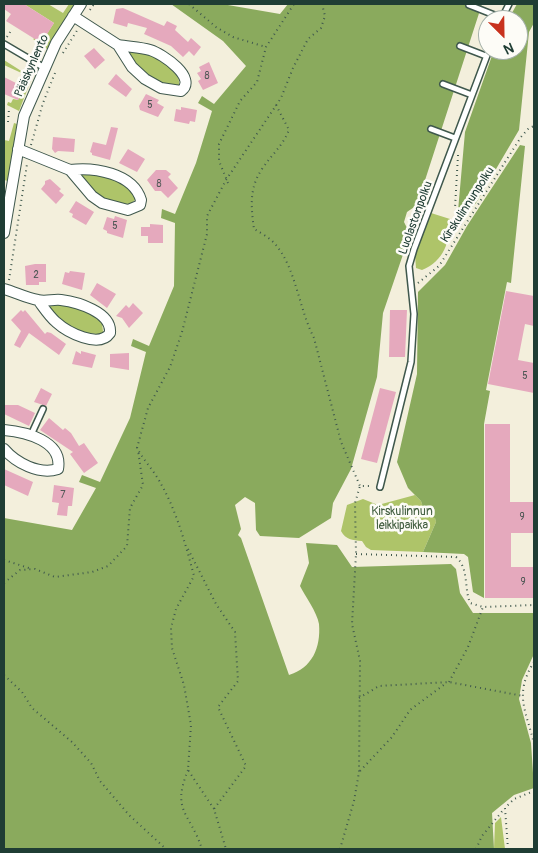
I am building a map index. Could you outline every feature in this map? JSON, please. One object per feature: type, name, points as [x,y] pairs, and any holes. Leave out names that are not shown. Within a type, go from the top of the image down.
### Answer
[{"type":"street","name":"Pääskynlento","points":[[4,233],[24,116],[43,68],[81,4]]},
{"type":"street","points":[[73,16],[118,45],[150,50],[163,56],[184,77],[185,88],[181,91],[174,91],[145,79],[132,67],[118,45]]},
{"type":"street","points":[[18,149],[70,170],[91,169],[117,177],[138,193],[141,200],[140,205],[128,210],[102,203],[92,196],[70,170]]},
{"type":"street","points":[[5,289],[38,300],[63,300],[87,307],[105,319],[110,326],[110,332],[106,338],[100,339],[70,331],[56,322],[38,300]]},
{"type":"street","points":[[4,430],[31,435],[56,452],[59,462],[58,469],[51,472],[36,469],[17,460],[4,449]]},
{"type":"lane","points":[[469,5],[481,10]]},
{"type":"lane","points":[[4,44],[43,68]]},
{"type":"lane","points":[[460,46],[478,51]]},
{"type":"lane","name":"Luolastonpolku","points":[[380,487],[411,362],[414,314],[410,289],[410,266],[414,249],[484,60]]},
{"type":"lane","points":[[443,84],[472,95]]},
{"type":"lane","points":[[431,129],[455,138]]},
{"type":"lane","points":[[31,435],[43,408]]},
{"type":"path","points":[[62,56],[94,4]]},
{"type":"path","points":[[189,4],[216,27],[233,37],[266,48]]},
{"type":"path","points":[[227,182],[219,160],[219,144],[240,101],[257,82],[266,48],[294,4]]},
{"type":"path","points":[[4,560],[55,577],[92,572],[108,566],[127,546],[130,508],[143,485],[137,448],[148,408],[170,367],[182,332],[207,234],[207,216],[276,105],[308,39],[321,28],[325,16],[322,4]]},
{"type":"path","points":[[4,44],[12,29]]},
{"type":"path","points":[[5,289],[10,275],[29,153],[43,103],[55,72]]},
{"type":"path","points":[[276,105],[289,130],[283,146],[262,169],[253,188],[251,202],[254,229],[275,244],[290,268],[306,323],[314,338],[341,442],[360,486],[355,504],[356,554],[352,624],[360,661],[359,772],[354,801],[340,849]]},
{"type":"path","points":[[8,122],[9,109]]},
{"type":"path","name":"Kirskulinnunpolku","points":[[410,289],[439,266],[521,137],[529,128],[534,126]]},
{"type":"path","points":[[455,138],[459,150],[455,208],[462,228]]},
{"type":"path","points":[[137,448],[161,483],[186,546],[216,604],[235,632],[238,681],[218,707],[246,766],[214,809]]},
{"type":"path","points":[[360,486],[380,487]]},
{"type":"path","points":[[186,546],[194,576],[176,608],[171,628],[172,648],[184,685],[190,725],[188,770],[180,788],[182,808],[198,837],[202,849]]},
{"type":"path","points":[[356,554],[456,557],[465,570],[467,595],[470,603],[483,606],[534,605]]},
{"type":"path","points":[[4,583],[20,570],[35,569]]},
{"type":"path","points":[[359,772],[392,737],[410,710],[449,682],[468,647],[483,606]]},
{"type":"path","points":[[534,662],[528,672],[523,696],[523,710],[534,744]]},
{"type":"path","points":[[4,675],[22,692],[32,708],[72,742],[91,763],[100,780],[129,814],[166,849]]},
{"type":"path","points":[[449,682],[523,696]]},
{"type":"path","points":[[359,698],[378,686],[445,684]]},
{"type":"path","points":[[188,770],[214,809],[226,849]]},
{"type":"path","points":[[476,849],[482,836],[514,799],[534,792]]},
{"type":"path","points":[[505,808],[508,849]]},
{"type":"green space","points":[[24,4],[48,4],[63,13],[69,4],[75,4],[47,49],[33,39],[42,33],[46,35],[54,23]]},
{"type":"green space","points":[[171,4],[222,4],[280,14],[288,4],[482,4],[480,10],[478,10],[478,16],[417,205],[407,212],[404,222],[410,234],[383,313],[377,377],[351,469],[333,503],[331,518],[299,538],[260,536],[256,530],[255,503],[245,497],[235,505],[241,529],[238,535],[241,538],[289,675],[297,672],[309,662],[318,641],[318,619],[300,586],[309,563],[306,543],[337,545],[352,567],[451,564],[456,569],[460,593],[473,613],[534,613],[534,654],[522,680],[519,699],[531,743],[534,788],[514,795],[492,813],[494,849],[4,849],[4,518],[72,530],[96,488],[79,482],[82,475],[100,482],[130,418],[146,352],[131,346],[133,339],[149,346],[174,286],[175,223],[161,218],[162,209],[175,214],[196,163],[212,111],[198,103],[202,96],[214,104],[246,66],[223,41]]},
{"type":"green space","points":[[517,4],[534,4],[534,23],[529,32],[528,42],[528,10],[514,10]]},
{"type":"green space","points":[[129,52],[144,53],[169,65],[175,71],[179,85],[171,88],[143,73],[128,54]]},
{"type":"green space","points":[[4,60],[26,74],[30,69],[35,70],[19,111],[7,105],[13,99],[18,100],[28,76],[4,65]]},
{"type":"green space","points":[[490,60],[526,60],[519,130],[476,203],[463,215],[458,211],[465,132]]},
{"type":"green space","points":[[14,123],[17,124],[8,181],[4,180],[4,140],[9,141]]},
{"type":"green space","points":[[520,145],[525,146],[511,283],[507,282],[486,390],[490,391],[484,424],[484,598],[473,592],[468,557],[464,554],[423,552],[436,522],[435,518],[425,514],[421,501],[408,488],[397,462],[417,374],[418,292],[445,265],[467,226]]},
{"type":"green space","points":[[82,173],[113,179],[121,183],[132,193],[135,200],[130,204],[113,202],[101,197],[80,175]]},
{"type":"green space","points":[[431,213],[450,219],[449,235],[441,256],[430,266],[422,270],[416,268],[415,255]]},
{"type":"green space","points":[[56,304],[74,307],[92,314],[102,322],[103,332],[92,334],[71,327],[49,307]]},
{"type":"green space","name":"Kirskulinnun leikkipaikka","points":[[415,495],[421,501],[425,514],[435,517],[436,522],[423,552],[371,550],[362,541],[347,538],[341,531],[347,505],[363,499],[378,505]]},
{"type":"green space","points":[[501,817],[505,849],[494,849],[495,823]]},
{"type":"building","points":[[4,4],[24,4],[54,23],[46,36],[42,34],[38,41],[6,21],[11,14],[4,9]]},
{"type":"building","points":[[123,8],[164,26],[167,21],[177,26],[175,30],[188,42],[191,38],[201,47],[194,56],[189,51],[183,57],[171,46],[144,34],[147,28],[128,23],[127,27],[113,23],[116,9]]},
{"type":"building","points":[[94,48],[105,60],[95,69],[84,56]]},
{"type":"building","points":[[209,62],[218,83],[203,90],[198,81],[201,79],[197,73],[201,71],[199,67]]},
{"type":"building","points":[[116,74],[132,89],[126,97],[108,84]]},
{"type":"building","points":[[4,77],[24,87],[18,100],[4,94]]},
{"type":"building","points":[[146,94],[159,100],[157,103],[164,107],[158,117],[140,110],[139,106]]},
{"type":"building","points":[[181,107],[197,110],[195,122],[190,121],[189,124],[174,121],[176,109],[181,110]]},
{"type":"building","points":[[111,127],[118,128],[110,160],[92,155],[90,152],[93,142],[106,145]]},
{"type":"building","points":[[53,137],[75,139],[74,152],[58,151],[55,153],[52,149]]},
{"type":"building","points":[[128,149],[145,159],[137,172],[119,163]]},
{"type":"building","points":[[156,170],[166,170],[171,174],[168,177],[178,188],[168,198],[161,191],[155,191],[147,180]]},
{"type":"building","points":[[50,179],[61,189],[59,191],[64,195],[56,204],[41,189],[45,181]]},
{"type":"building","points":[[76,201],[94,212],[86,225],[72,217],[73,214],[69,212]]},
{"type":"building","points":[[115,216],[127,220],[123,238],[107,233],[103,229],[107,217],[114,219]]},
{"type":"building","points":[[150,224],[163,225],[163,243],[148,243],[148,236],[141,236],[141,227],[150,227]]},
{"type":"building","points":[[46,264],[46,282],[39,282],[39,285],[26,285],[25,266]]},
{"type":"building","points":[[70,271],[85,273],[82,290],[62,284],[65,272],[69,273]]},
{"type":"building","points":[[97,283],[116,294],[107,308],[90,295]]},
{"type":"building","points":[[506,291],[534,296],[534,326],[525,324],[518,360],[534,363],[534,393],[488,384]]},
{"type":"building","points":[[133,303],[143,313],[129,328],[122,318],[116,316],[126,305],[129,308]]},
{"type":"building","points":[[21,310],[23,312],[25,310],[45,334],[47,332],[51,333],[66,344],[59,355],[29,333],[20,348],[14,345],[21,331],[11,320]]},
{"type":"building","points":[[390,310],[407,310],[405,357],[389,357]]},
{"type":"building","points":[[76,351],[81,354],[81,351],[96,355],[92,368],[72,364]]},
{"type":"building","points":[[129,353],[129,370],[110,367],[110,354]]},
{"type":"building","points":[[41,388],[52,394],[46,406],[34,402]]},
{"type":"building","points":[[380,388],[396,392],[377,463],[361,459]]},
{"type":"building","points":[[4,405],[18,405],[35,413],[29,426],[4,414]]},
{"type":"building","points":[[49,418],[63,430],[65,428],[71,433],[79,446],[84,443],[98,463],[84,473],[70,454],[73,452],[40,430]]},
{"type":"building","points":[[485,424],[510,424],[510,502],[534,502],[534,533],[511,533],[511,567],[534,567],[534,598],[485,598]]},
{"type":"building","points":[[4,469],[33,482],[28,496],[4,485]]},
{"type":"building","points":[[54,485],[74,488],[72,506],[68,506],[67,516],[57,515],[59,503],[52,502]]}]
